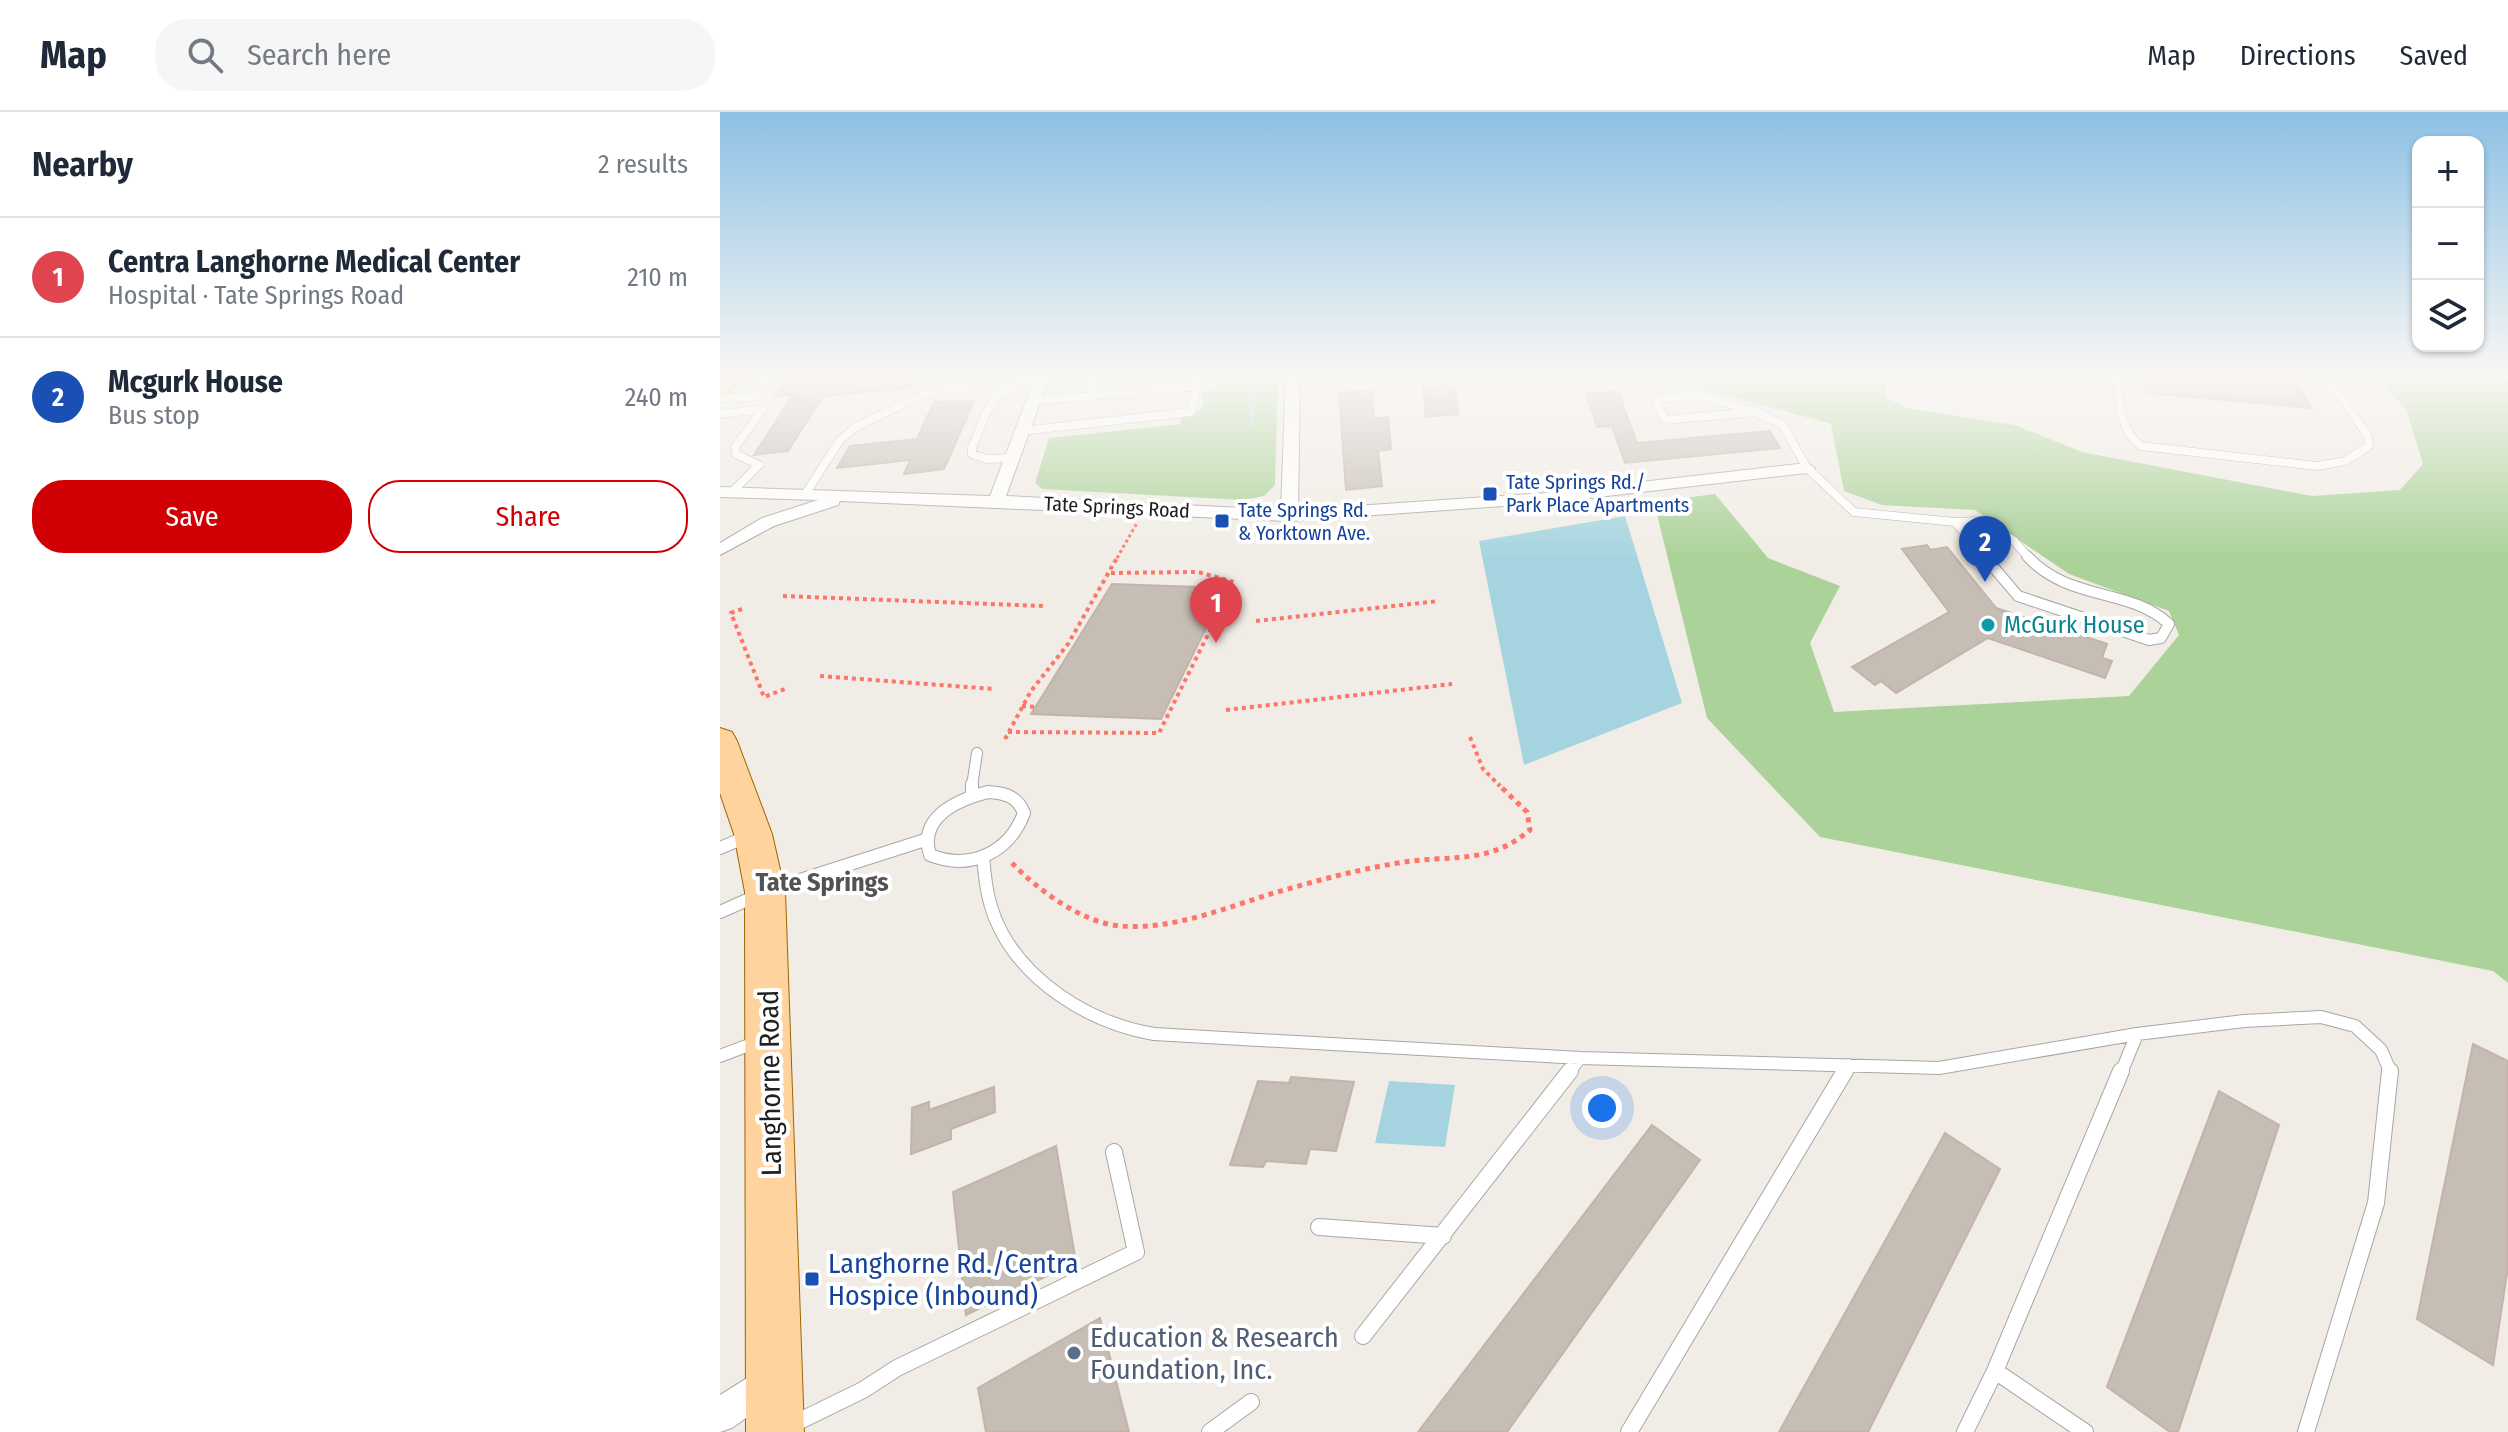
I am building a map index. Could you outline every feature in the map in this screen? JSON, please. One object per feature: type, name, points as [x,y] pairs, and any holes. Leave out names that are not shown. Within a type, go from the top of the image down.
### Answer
[{"type":"main road","name":"Langhorne Road","points":[[723,762],[736,841],[765,892],[776,1432]]},
{"type":"street","points":[[996,502],[1020,437]]},
{"type":"street","points":[[1289,516],[1293,437]]},
{"type":"street","name":"Tate Springs Road","points":[[724,490],[1289,516],[1546,498],[1807,468]]},
{"type":"street","name":"Tate Springs Road","points":[[720,550],[768,522],[855,495]]},
{"type":"street","points":[[720,1416],[775,1378]]},
{"type":"lane","points":[[724,490],[759,465],[736,454],[735,447],[743,437]]},
{"type":"lane","points":[[806,493],[844,437]]},
{"type":"lane","points":[[979,437],[972,454],[987,459],[1012,458]]},
{"type":"lane","points":[[1789,437],[1807,468],[1854,512],[1955,522],[1982,521],[2014,541],[2041,571],[2066,585],[2155,611],[2169,624],[2161,638],[2149,640],[2018,596],[1955,522]]},
{"type":"lane","points":[[2129,437],[2141,446],[2317,466],[2343,463],[2360,455],[2369,446],[2368,437]]},
{"type":"lane","points":[[972,796],[977,753]]},
{"type":"lane","points":[[1002,793],[1013,797],[1024,813],[1014,836],[983,857],[954,863],[940,861],[930,855],[925,840],[932,823],[943,811],[972,796],[1002,793]]},
{"type":"lane","points":[[720,912],[765,892],[925,840]]},
{"type":"lane","points":[[983,857],[983,874],[998,931],[1037,980],[1076,1007],[1139,1031],[1200,1038],[1580,1058],[1939,1068],[2137,1034],[2244,1021],[2321,1017],[2355,1026],[2381,1050],[2391,1074],[2376,1203],[2306,1432]]},
{"type":"lane","points":[[1965,1432],[1995,1371],[2137,1034]]},
{"type":"lane","points":[[720,1056],[769,1037]]},
{"type":"lane","points":[[1363,1336],[1580,1058]]},
{"type":"lane","points":[[1629,1432],[1848,1065]]},
{"type":"lane","points":[[776,1432],[863,1390],[897,1368],[1136,1252],[1114,1152]]},
{"type":"lane","points":[[1319,1227],[1443,1236]]},
{"type":"lane","points":[[1995,1371],[2085,1432]]},
{"type":"lane","points":[[1210,1432],[1251,1402]]},
{"type":"path","points":[[1005,739],[1022,706],[1068,644],[1139,521]]},
{"type":"path","points":[[1008,732],[1159,733],[1234,582],[1198,572],[1108,573]]},
{"type":"path","points":[[783,596],[1043,606]]},
{"type":"path","points":[[1256,621],[1439,601]]},
{"type":"path","points":[[742,609],[731,613],[764,697],[785,689]]},
{"type":"path","points":[[739,656],[747,653]]},
{"type":"path","points":[[820,676],[994,689]]},
{"type":"path","points":[[1226,710],[1452,684]]},
{"type":"path","points":[[1169,703],[1176,704]]},
{"type":"path","points":[[1022,706],[1036,707]]},
{"type":"path","points":[[1012,863],[1023,877],[1082,914],[1117,927],[1165,923],[1224,910],[1292,888],[1413,860],[1484,858],[1514,846],[1530,830],[1527,812],[1483,769],[1470,737]]},
{"type":"green space","points":[[1276,437],[1275,485],[1264,496],[1243,500],[1042,489],[1035,483],[1049,438]]},
{"type":"green space","points":[[1833,437],[2044,437],[2082,452],[2312,496],[2400,490],[2423,464],[2415,437],[2508,437],[2508,983],[2493,971],[1820,837],[1707,718],[1654,502],[1715,494],[1768,558],[1840,586],[1810,643],[1834,712],[2129,696],[2179,635],[2169,611],[2069,574],[1975,510],[1882,505],[1844,491]]},
{"type":"water","points":[[1625,516],[1682,703],[1524,765],[1479,541]]},
{"type":"water","points":[[1389,1081],[1455,1085],[1445,1147],[1375,1143]]},
{"type":"building","points":[[766,437],[797,437],[788,451],[754,455]]},
{"type":"building","points":[[958,437],[944,469],[904,474],[910,460],[837,468],[850,446]]},
{"type":"building","points":[[1342,437],[1390,437],[1391,449],[1378,451],[1382,486],[1346,490]]},
{"type":"building","points":[[1616,437],[1635,437],[1637,443],[1708,437],[1773,437],[1780,448],[1625,463]]},
{"type":"building","name":"McGurk House","points":[[1927,545],[1930,550],[1947,547],[1996,608],[2107,644],[2102,658],[2112,661],[2105,678],[1988,638],[1896,693],[1881,681],[1875,685],[1852,667],[1949,612],[1902,549]]},
{"type":"building","points":[[1112,584],[1226,588],[1161,719],[1031,714]]},
{"type":"building","points":[[2473,1044],[2508,1061],[2508,1267],[2493,1365],[2417,1319]]},
{"type":"building","points":[[1291,1077],[1354,1082],[1336,1151],[1310,1149],[1306,1164],[1266,1161],[1263,1167],[1230,1165],[1258,1081],[1289,1083]]},
{"type":"building","points":[[994,1087],[995,1112],[951,1129],[951,1139],[911,1154],[912,1108],[929,1102],[929,1110]]},
{"type":"building","points":[[2219,1091],[2279,1125],[2178,1432],[2170,1432],[2107,1387]]},
{"type":"building","points":[[1652,1125],[1700,1160],[1507,1432],[1418,1432]]},
{"type":"building","points":[[1945,1133],[2000,1169],[1868,1432],[1779,1432]]},
{"type":"building","points":[[1056,1146],[1076,1262],[966,1315],[953,1192]]},
{"type":"building","name":"Education & Research Foundation, Inc.","points":[[1100,1318],[1129,1432],[986,1432],[978,1388]]},
{"type":"place","name":"Tate Springs Rd./ Park Place Apartments","points":[[1490,494]]},
{"type":"place","name":"Tate Springs Rd. & Yorktown Ave.","points":[[1222,521]]},
{"type":"place","name":"Mcgurk House","points":[[1985,582]]},
{"type":"place","name":"McGurk House","points":[[1988,625]]},
{"type":"place","name":"Centra Langhorne Medical Center","points":[[1216,643]]},
{"type":"place","name":"Langhorne Rd./Centra Hospice (Inbound)","points":[[812,1279]]},
{"type":"place","name":"Education & Research Foundation, Inc.","points":[[1074,1353]]},
{"type":"district","name":"Tate Springs","points":[[822,882]]}]
